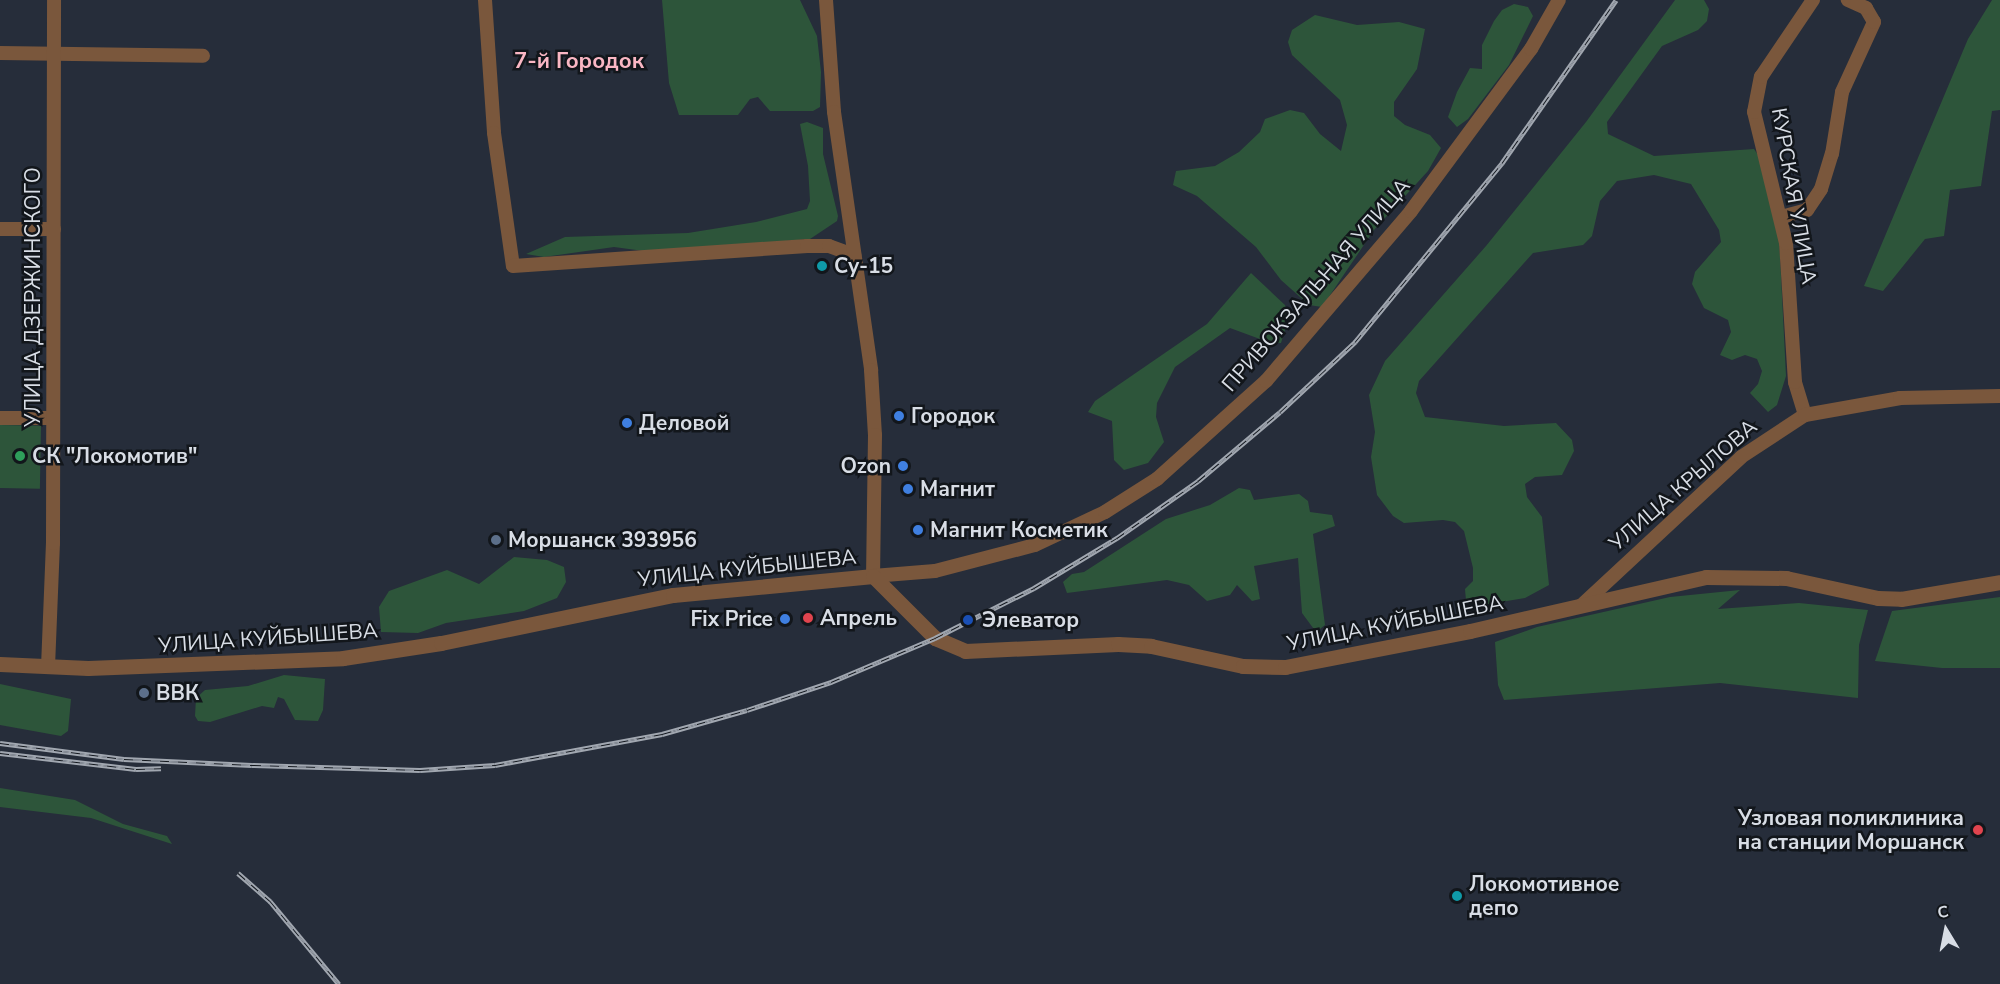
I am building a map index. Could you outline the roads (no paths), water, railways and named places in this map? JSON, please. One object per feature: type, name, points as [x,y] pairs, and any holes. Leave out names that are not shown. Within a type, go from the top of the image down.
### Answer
[{"type":"street","name":"УЛИЦА ДЗЕРЖИНСКОГО","points":[[48,667],[53,418],[54,0]]},
{"type":"street","points":[[485,0],[500,191],[513,266],[807,246],[829,246],[854,255]]},
{"type":"street","points":[[826,0],[834,112],[871,370],[875,435],[873,576]]},
{"type":"street","name":"КУРСКАЯ УЛИЦА","points":[[1805,415],[1795,382],[1791,283],[1781,218],[1754,112],[1761,77],[1813,0]]},
{"type":"street","points":[[1781,218],[1807,210],[1821,189],[1832,154],[1842,92],[1874,22],[1866,8],[1848,0]]},
{"type":"street","name":"ПРИВОКЗАЛЬНАЯ УЛИЦА","points":[[873,576],[935,571],[1035,545],[1105,512],[1157,479],[1266,381],[1411,211],[1531,49],[1546,22],[1554,1]]},
{"type":"street","points":[[0,53],[203,56]]},
{"type":"street","points":[[0,229],[54,229]]},
{"type":"street","name":"УЛИЦА КРЫЛОВА","points":[[1582,605],[1674,516],[1772,434],[1805,415],[1900,398],[2000,396]]},
{"type":"street","points":[[0,417],[53,418]]},
{"type":"street","name":"УЛИЦА КУЙБЫШЕВА","points":[[0,664],[48,667],[175,666],[343,658],[441,643],[663,596],[873,576],[935,638],[965,651],[1151,646],[1243,666],[1286,667],[1344,657],[1582,605],[1656,586],[1716,576],[1786,578],[1878,598],[1901,599],[2000,582]]},
{"type":"railway","points":[[0,743],[124,759],[252,765],[420,770],[495,765],[662,734],[747,710],[831,682],[935,638],[1034,588],[1117,538],[1198,481],[1280,412],[1355,342],[1502,163],[1616,0]]},
{"type":"railway","points":[[0,753],[136,769],[161,768]]},
{"type":"railway","points":[[238,873],[270,901],[339,984]]},
{"type":"place","name":"Су-15","points":[[822,266]]},
{"type":"place","name":"Городок","points":[[899,416]]},
{"type":"place","name":"Деловой","points":[[627,423]]},
{"type":"place","name":"СК \"Локомотив\"","points":[[20,456]]},
{"type":"place","name":"Ozon","points":[[903,466]]},
{"type":"place","name":"Магнит","points":[[908,489]]},
{"type":"place","name":"Магнит Косметик","points":[[918,530]]},
{"type":"place","name":"Моршанск 393956","points":[[496,540]]},
{"type":"place","name":"Апрель","points":[[808,618]]},
{"type":"place","name":"Fix Price","points":[[785,619]]},
{"type":"place","name":"Элеватор","points":[[968,620]]},
{"type":"place","name":"ВВК","points":[[144,693]]},
{"type":"place","name":"Узловая поликлиника на станции Моршанск","points":[[1978,830]]},
{"type":"place","name":"Локомотивное депо","points":[[1457,896]]},
{"type":"district","name":"7-й Городок","points":[[579,62]]}]
